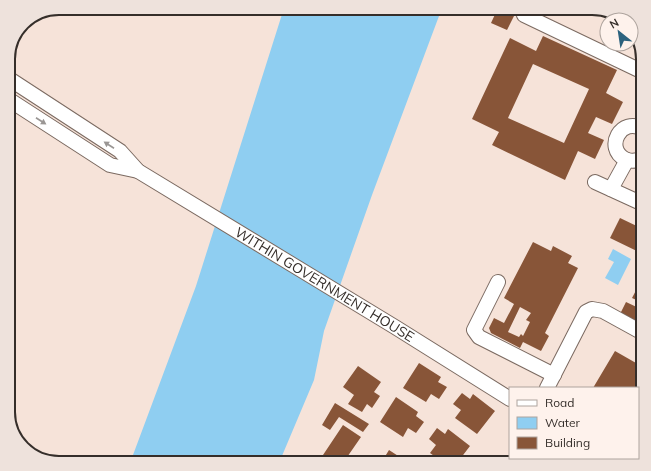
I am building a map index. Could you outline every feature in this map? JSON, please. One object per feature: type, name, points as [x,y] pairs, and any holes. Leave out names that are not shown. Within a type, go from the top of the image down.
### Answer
[{"type":"street","points":[[524,15],[636,69]]},
{"type":"street","points":[[15,83],[120,151],[138,171]]},
{"type":"street","points":[[15,104],[110,165],[138,171]]},
{"type":"street","points":[[636,126],[625,128],[617,136],[615,142],[618,153],[627,160],[636,160]]},
{"type":"street","points":[[611,189],[627,160]]},
{"type":"street","name":"WITHIN GOVERNMENT HOUSE","points":[[138,171],[395,327],[509,398]]},
{"type":"street","points":[[595,182],[636,201]]},
{"type":"street","points":[[498,282],[474,330],[479,337],[554,375]]},
{"type":"street","points":[[548,387],[586,312],[592,309],[603,312],[636,329]]},
{"type":"water","points":[[282,15],[439,15],[372,195],[324,331],[314,380],[282,456],[133,456],[196,286]]},
{"type":"water","points":[[613,249],[631,259],[618,285],[605,278],[614,262],[608,259]]},
{"type":"building","points":[[495,15],[514,15],[507,30],[491,23]]},
{"type":"building","points":[[543,36],[617,70],[606,93],[623,102],[612,124],[596,117],[588,133],[604,140],[595,159],[578,151],[565,180],[492,145],[499,132],[472,119],[510,38],[536,51]],"holes":[[[533,64],[589,89],[564,143],[508,118]]]},
{"type":"building","points":[[620,218],[636,226],[636,251],[610,238]]},
{"type":"building","points":[[533,242],[551,251],[553,246],[572,256],[568,263],[578,268],[545,333],[549,336],[541,351],[523,342],[520,348],[491,333],[489,328],[494,318],[504,323],[514,304],[504,298]],"holes":[[[520,307],[531,313],[526,320],[530,322],[523,336],[521,334],[519,337],[508,332]]]},
{"type":"building","points":[[636,290],[636,300],[632,298]]},
{"type":"building","points":[[626,302],[636,307],[636,324],[619,316]]},
{"type":"building","points":[[615,351],[636,363],[636,387],[594,387]]},
{"type":"building","points":[[419,363],[441,377],[438,382],[447,387],[439,399],[431,394],[426,402],[403,388]]},
{"type":"building","points":[[358,366],[381,382],[374,392],[380,396],[372,408],[367,404],[362,412],[348,404],[354,395],[343,387]]},
{"type":"building","points":[[462,393],[470,399],[473,394],[495,411],[477,434],[455,418],[461,410],[453,404]]},
{"type":"building","points":[[396,397],[418,412],[416,416],[424,422],[416,433],[408,428],[403,437],[380,422]]},
{"type":"building","points":[[335,403],[369,424],[363,432],[339,417],[330,430],[322,425]]},
{"type":"building","points":[[343,425],[361,437],[348,456],[323,455]]},
{"type":"building","points":[[437,428],[445,434],[448,429],[470,446],[462,456],[434,456],[430,453],[436,445],[429,439]]},
{"type":"building","points":[[389,450],[398,456],[385,456]]}]
